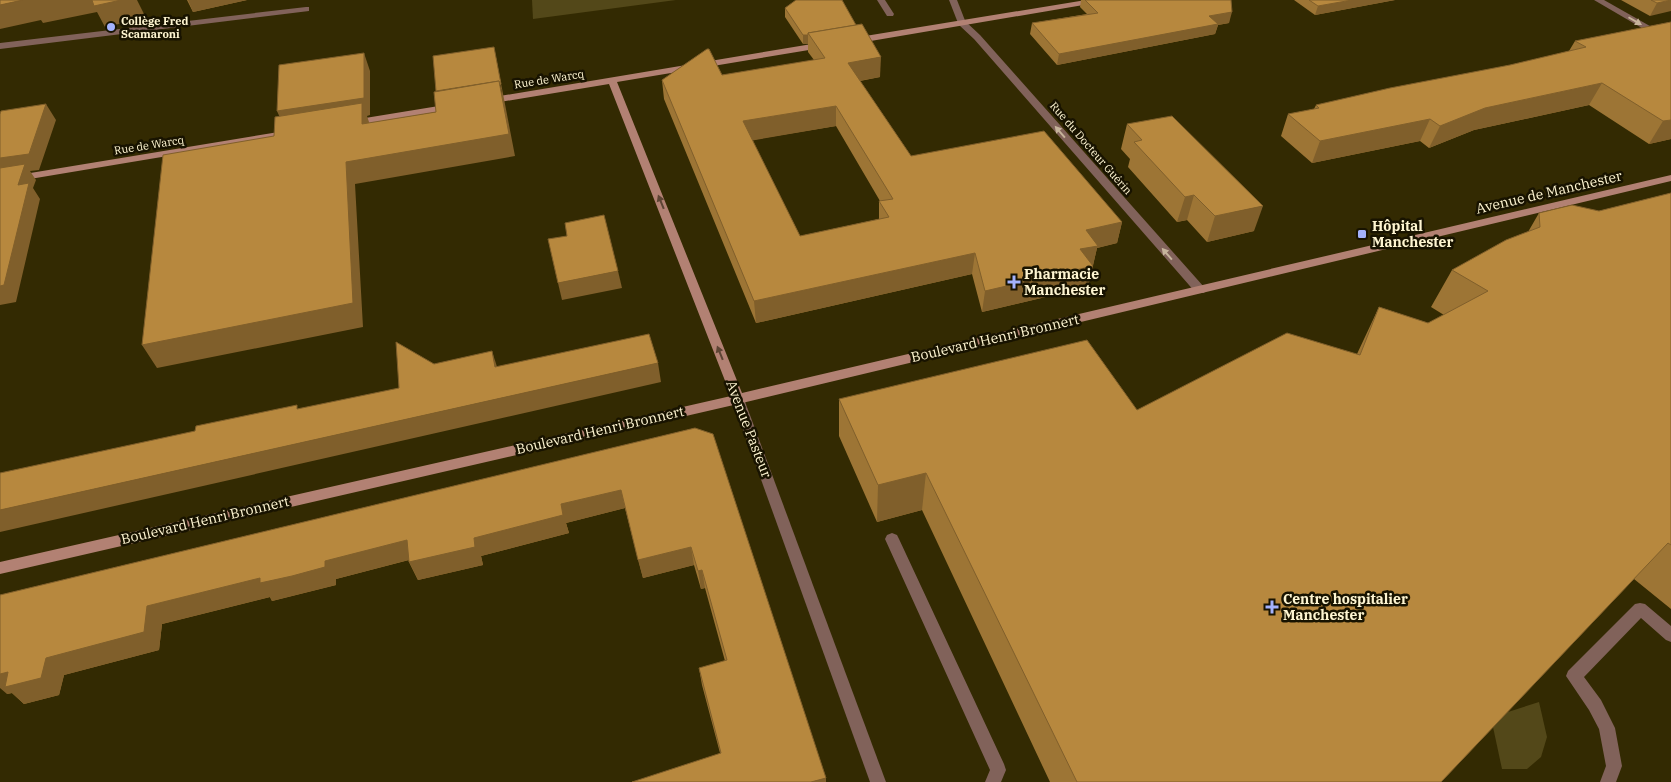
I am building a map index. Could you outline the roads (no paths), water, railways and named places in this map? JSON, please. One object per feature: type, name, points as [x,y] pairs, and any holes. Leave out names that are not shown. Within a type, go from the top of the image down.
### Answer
[{"type":"main road","name":"Rue de Warcq","points":[[476,102],[1101,0]]},
{"type":"main road","name":"Avenue Pasteur","points":[[612,80],[738,398]]},
{"type":"main road","points":[[340,125],[457,106]]},
{"type":"main road","name":"Rue de Warcq","points":[[0,181],[301,132]]},
{"type":"main road","name":"Avenue de Manchester","points":[[1200,290],[1671,178]]},
{"type":"main road","name":"Boulevard Henri Bronnert","points":[[0,568],[1200,290]]},
{"type":"street","points":[[881,0],[890,14]]},
{"type":"street","points":[[953,0],[962,23]]},
{"type":"street","points":[[1598,0],[1671,42]]},
{"type":"street","points":[[0,46],[306,9]]},
{"type":"street","name":"Rue du Docteur Guérin","points":[[962,23],[977,37],[1200,290]]},
{"type":"street","name":"Avenue Pasteur","points":[[738,398],[878,782]]},
{"type":"street","points":[[892,539],[998,770],[993,782]]},
{"type":"street","points":[[1608,782],[1614,766],[1608,728],[1596,705],[1574,676],[1640,609],[1671,635]]},
{"type":"place","name":"Collège Fred Scamaroni","points":[[111,27]]},
{"type":"place","name":"Hôpital Manchester","points":[[1362,234]]},
{"type":"place","name":"Pharmacie Manchester","points":[[1014,282]]},
{"type":"place","name":"Centre hospitalier Manchester","points":[[1272,607]]}]
